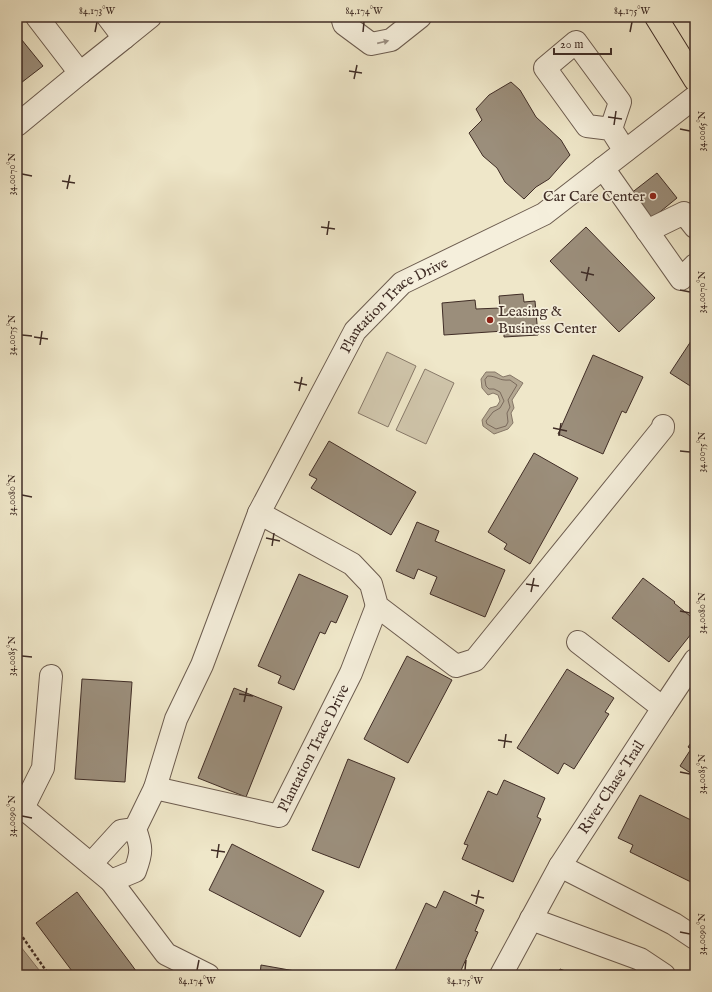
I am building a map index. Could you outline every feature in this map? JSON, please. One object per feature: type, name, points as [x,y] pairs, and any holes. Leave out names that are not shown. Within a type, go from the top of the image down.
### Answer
[{"type":"highway","points":[[656,17],[695,80]]},
{"type":"street","points":[[37,17],[80,73]]},
{"type":"street","points":[[108,17],[124,38]]},
{"type":"street","points":[[17,125],[150,17]]},
{"type":"street","points":[[342,17],[344,24],[371,44],[391,40],[420,17]]},
{"type":"street","name":"Plantation Trace Drive","points":[[135,829],[155,788],[176,719],[202,665],[259,513],[355,331],[402,283],[544,214],[695,97]]},
{"type":"street","points":[[611,128],[625,151]]},
{"type":"street","points":[[603,168],[681,279],[695,265]]},
{"type":"street","points":[[646,231],[690,220]]},
{"type":"street","points":[[259,513],[352,564],[371,584],[377,606],[456,666],[475,660],[663,428],[663,426]]},
{"type":"street","name":"Plantation Trace Drive","points":[[155,788],[279,816],[351,673],[377,606]]},
{"type":"street","points":[[578,642],[663,708]]},
{"type":"street","name":"River Chase Trail","points":[[501,975],[560,866],[695,660]]},
{"type":"street","points":[[50,676],[43,768],[20,806],[111,880],[166,954],[208,975]]},
{"type":"street","points":[[91,864],[121,831],[135,829],[141,853],[135,871],[111,880]]},
{"type":"street","points":[[560,866],[674,924],[695,938]]},
{"type":"street","points":[[531,919],[640,959],[664,975]]},
{"type":"path","points":[[17,929],[49,975]]},
{"type":"shaded area","points":[[387,352],[416,366],[388,427],[358,413]]},
{"type":"shaded area","points":[[425,369],[454,383],[426,444],[396,430]]},
{"type":"water","points":[[486,372],[495,372],[503,377],[510,375],[523,383],[512,400],[514,408],[511,413],[513,423],[508,429],[494,434],[483,426],[482,420],[490,408],[497,406],[500,401],[498,395],[493,393],[488,395],[482,388],[481,379]]},
{"type":"water","points":[[17,942],[43,975],[17,975]]},
{"type":"building","points":[[17,34],[43,66],[17,86]]},
{"type":"building","points":[[511,82],[520,90],[536,117],[561,140],[570,155],[549,179],[536,187],[524,199],[505,182],[497,168],[483,156],[469,133],[482,120],[476,109],[489,95]]},
{"type":"building","name":"Car Care Center","points":[[657,173],[677,198],[650,220],[630,194]]},
{"type":"building","points":[[586,227],[655,298],[619,332],[550,261]]},
{"type":"building","name":"Leasing & Business Center","points":[[523,294],[524,302],[535,301],[538,335],[504,337],[504,331],[444,335],[442,303],[475,300],[476,309],[500,308],[499,296]]},
{"type":"building","points":[[695,335],[695,389],[670,373]]},
{"type":"building","points":[[593,355],[643,377],[626,413],[622,411],[603,454],[558,434]]},
{"type":"building","points":[[329,441],[416,492],[391,535],[311,488],[317,479],[309,475]]},
{"type":"building","points":[[534,453],[578,478],[530,564],[504,549],[507,544],[488,532]]},
{"type":"building","points":[[417,522],[439,531],[435,541],[505,570],[485,617],[430,594],[437,577],[418,569],[414,579],[396,571]]},
{"type":"building","points":[[695,545],[695,554],[691,551]]},
{"type":"building","points":[[299,574],[348,596],[336,623],[331,621],[325,634],[320,632],[294,690],[278,683],[281,676],[258,666]]},
{"type":"building","points":[[643,578],[675,602],[674,603],[695,620],[695,629],[669,662],[612,618]]},
{"type":"building","points":[[407,656],[452,680],[408,763],[364,739]]},
{"type":"building","points":[[567,669],[614,698],[605,712],[609,714],[574,769],[564,763],[558,774],[517,748]]},
{"type":"building","points":[[82,679],[132,682],[125,782],[75,779]]},
{"type":"building","points":[[234,688],[282,707],[246,797],[198,778]]},
{"type":"building","points":[[695,737],[695,776],[680,766],[691,749],[688,747]]},
{"type":"building","points":[[348,759],[395,778],[359,868],[312,850]]},
{"type":"building","points":[[504,780],[545,798],[537,817],[541,819],[513,882],[462,859],[468,845],[464,844],[488,791],[497,795]]},
{"type":"building","points":[[640,795],[695,822],[695,884],[630,852],[633,845],[618,838]]},
{"type":"building","points":[[232,844],[324,891],[300,937],[209,890]]},
{"type":"building","points":[[444,891],[484,910],[475,931],[478,932],[459,975],[393,975],[426,903],[436,908]]},
{"type":"building","points":[[77,892],[139,975],[75,975],[36,923]]},
{"type":"building","points":[[261,965],[312,974],[312,975],[260,975]]},
{"type":"building","points":[[560,969],[576,975],[558,975]]},
{"type":"building","points":[[529,970],[542,975],[527,975]]},
{"type":"place","name":"Car Care Center","points":[[653,196]]},
{"type":"place","name":"Leasing & Business Center","points":[[490,320]]}]
